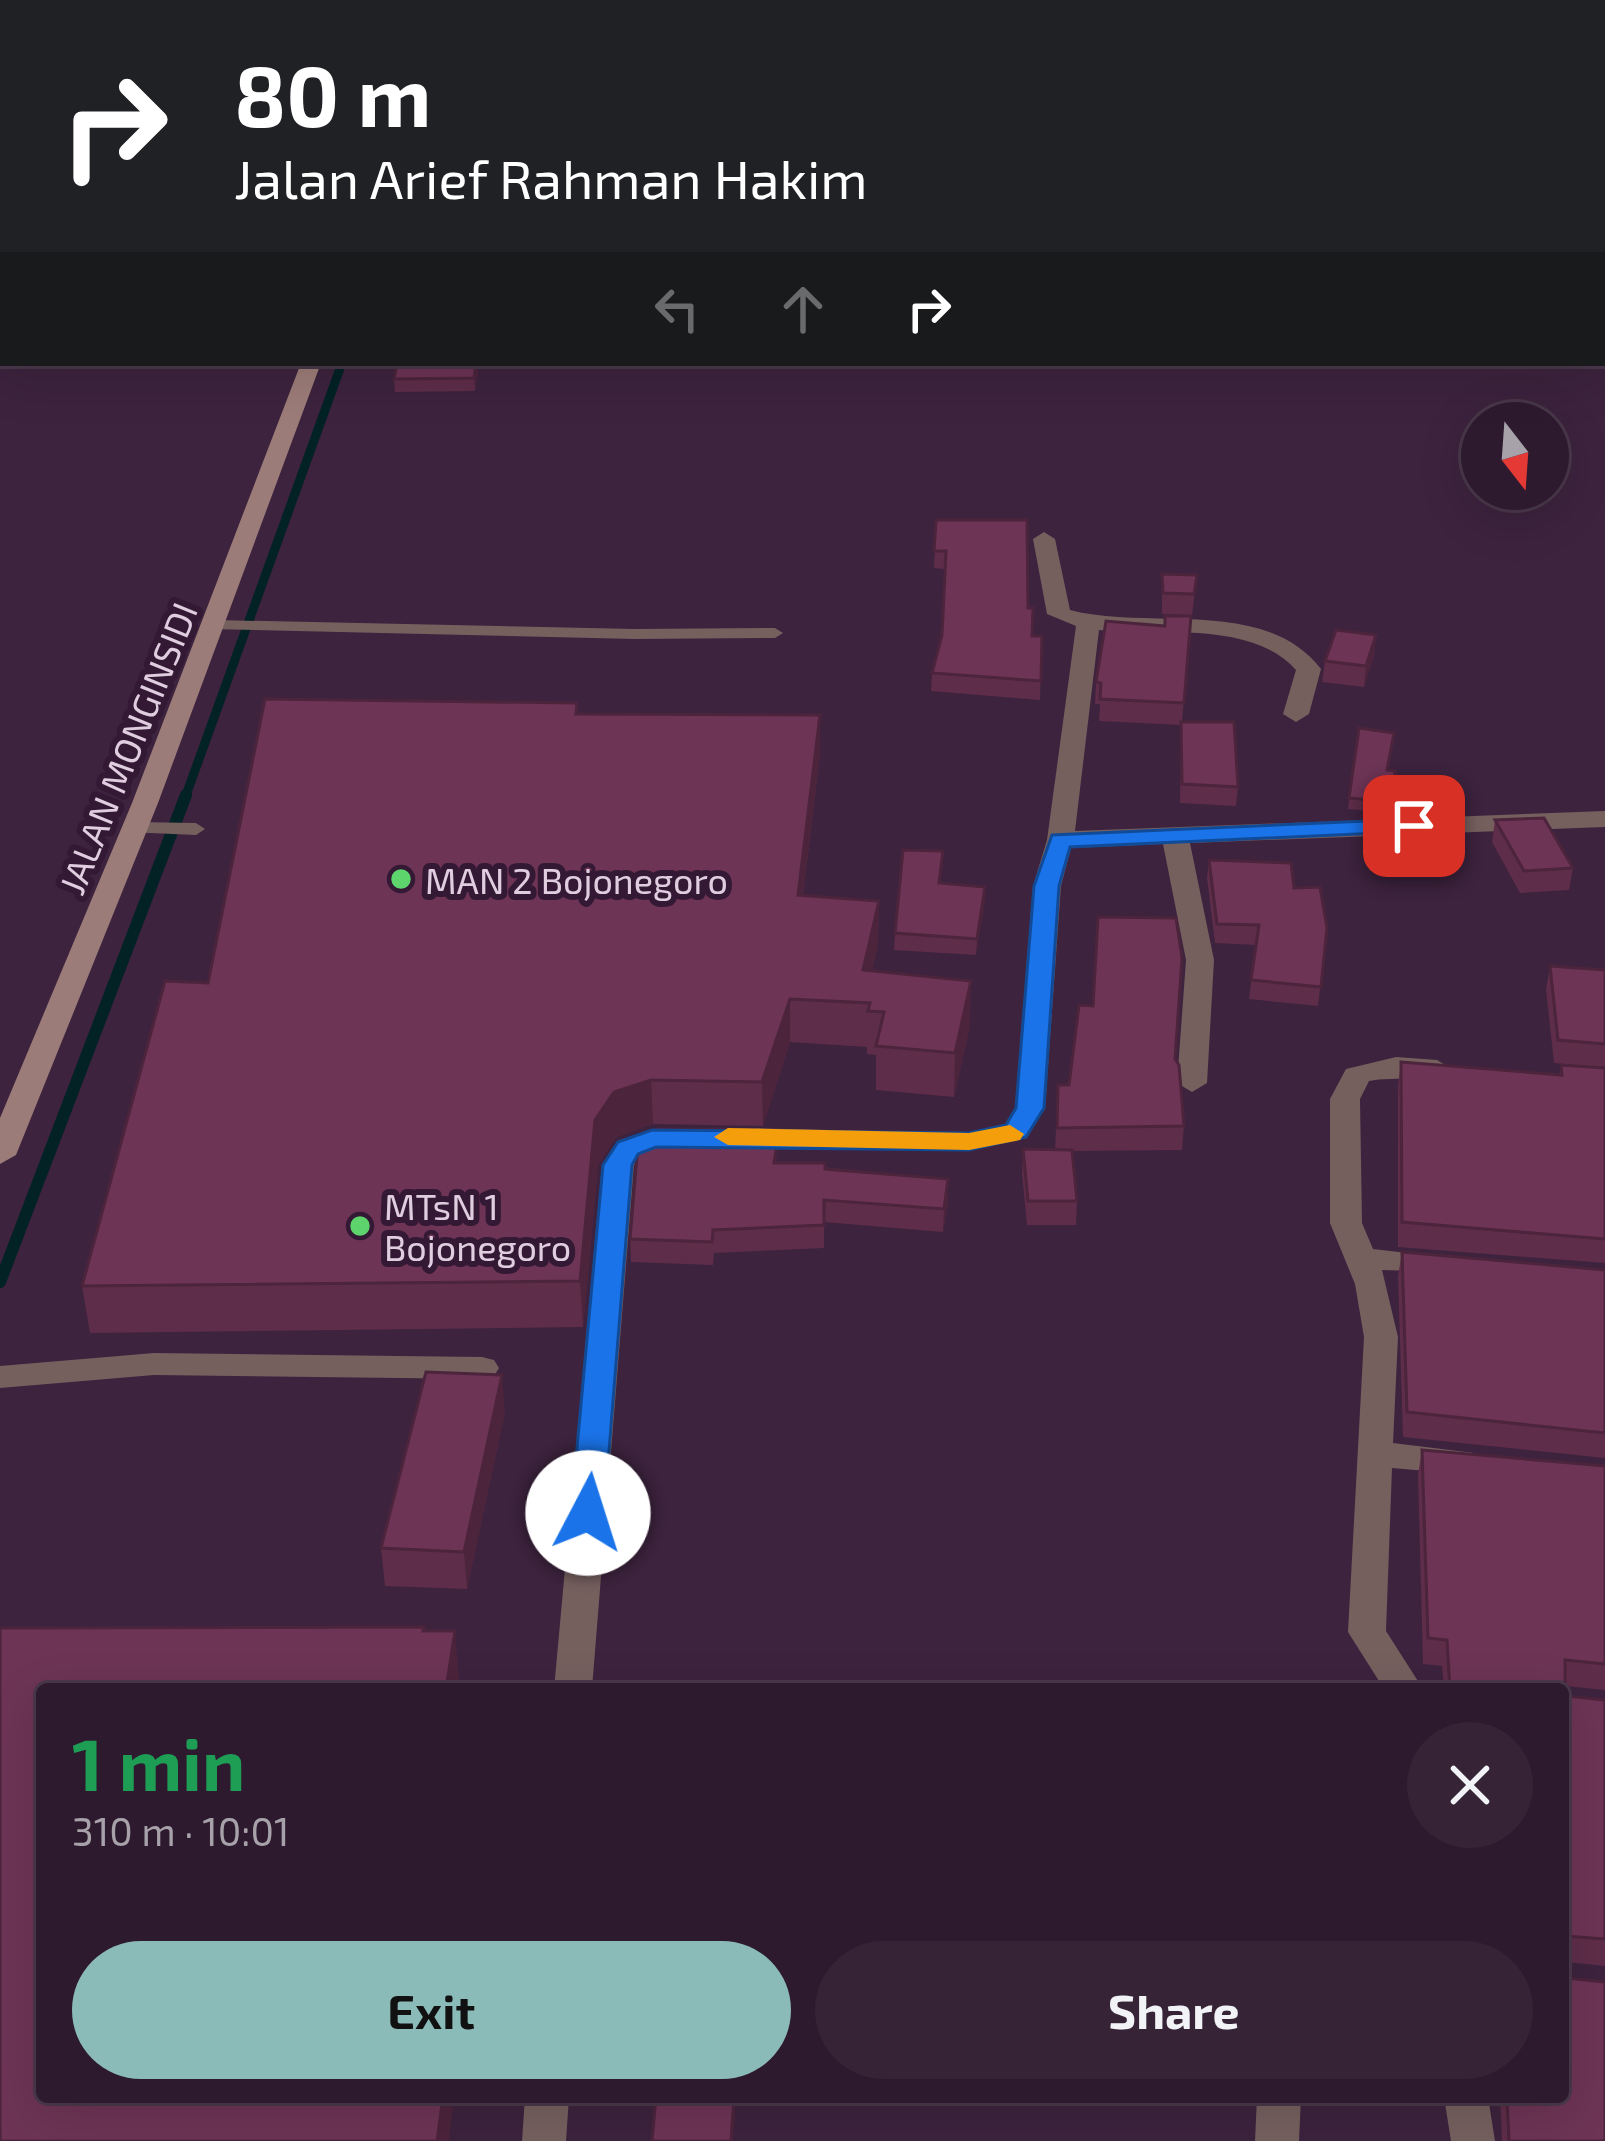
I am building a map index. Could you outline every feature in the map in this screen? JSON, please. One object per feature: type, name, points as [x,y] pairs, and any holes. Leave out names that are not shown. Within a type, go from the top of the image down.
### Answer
[{"type":"main road","name":"JALAN MONGINSIDI","points":[[0,1155],[141,828],[222,625],[310,366]]},
{"type":"street","points":[[1044,539],[1059,614],[1088,623],[1232,633],[1287,643],[1310,669],[1296,714]]},
{"type":"street","points":[[574,1683],[618,1165],[628,1148],[652,1138],[969,1142],[1016,1131],[1030,1108],[1046,886],[1060,840],[1088,623]]},
{"type":"street","points":[[1060,840],[1605,819]]},
{"type":"street","points":[[1175,835],[1200,960],[1192,1083]]},
{"type":"street","points":[[1406,1683],[1367,1632],[1381,1336],[1371,1284],[1346,1223],[1343,1191],[1349,1085],[1357,1075],[1396,1066],[1466,1071]]},
{"type":"street","points":[[1359,1258],[1471,1268]]},
{"type":"street","points":[[0,1377],[154,1364],[482,1368]]},
{"type":"street","points":[[1376,1454],[1491,1464]]},
{"type":"street","points":[[544,2141],[547,2103]]},
{"type":"street","points":[[1277,2141],[1280,2103]]},
{"type":"street","points":[[1467,2103],[1473,2141]]},
{"type":"lane","points":[[222,625],[596,637],[775,633]]},
{"type":"lane","points":[[141,828],[196,829]]},
{"type":"building","points":[[396,366],[476,366],[474,378],[394,379]]},
{"type":"building","points":[[936,520],[1027,520],[1028,608],[1033,608],[1032,636],[1042,636],[1041,681],[932,673],[942,635],[946,551],[934,551]]},
{"type":"building","points":[[1162,574],[1197,575],[1194,594],[1163,593]]},
{"type":"building","points":[[1165,616],[1191,616],[1184,703],[1100,699],[1101,683],[1096,682],[1106,621],[1165,626]]},
{"type":"building","points":[[1336,630],[1376,635],[1366,666],[1325,661]]},
{"type":"building","points":[[265,699],[577,703],[576,714],[820,715],[798,895],[879,901],[863,970],[971,981],[955,1053],[876,1046],[884,1012],[868,1011],[870,1003],[790,999],[762,1082],[651,1080],[614,1092],[595,1120],[580,1281],[82,1286],[165,981],[208,983]]},
{"type":"building","points":[[1181,722],[1234,722],[1238,787],[1182,784]]},
{"type":"building","points":[[1359,728],[1394,733],[1387,770],[1395,771],[1391,802],[1349,798]]},
{"type":"building","points":[[1544,818],[1573,868],[1524,871],[1495,820]]},
{"type":"building","points":[[903,850],[943,851],[939,883],[985,887],[977,939],[895,933]]},
{"type":"building","points":[[1209,860],[1291,863],[1294,888],[1320,887],[1327,928],[1321,987],[1251,980],[1259,925],[1217,924]]},
{"type":"building","points":[[1098,917],[1176,918],[1182,958],[1175,1059],[1184,1126],[1057,1128],[1058,1085],[1069,1085],[1079,1005],[1093,1006]]},
{"type":"building","points":[[1550,966],[1605,970],[1605,1044],[1558,1040]]},
{"type":"building","points":[[1401,1062],[1562,1075],[1561,1065],[1605,1068],[1605,1239],[1402,1222]]},
{"type":"building","points":[[657,1129],[753,1130],[752,1135],[778,1136],[774,1163],[825,1163],[825,1169],[948,1179],[944,1209],[824,1200],[824,1225],[713,1230],[712,1242],[630,1239],[638,1144],[642,1135]]},
{"type":"building","points":[[1023,1149],[1072,1150],[1077,1201],[1028,1201]]},
{"type":"building","points":[[1402,1252],[1605,1270],[1605,1433],[1407,1412]]},
{"type":"building","points":[[426,1372],[502,1375],[464,1552],[381,1548]]},
{"type":"building","points":[[1422,1450],[1605,1466],[1605,1664],[1565,1660],[1565,1683],[1450,1683],[1447,1640],[1428,1638]]},
{"type":"building","points":[[424,1627],[423,1631],[455,1631],[447,1683],[36,1683],[36,2103],[442,2103],[437,2141],[0,2141],[0,1628]]},
{"type":"building","points":[[1569,1696],[1605,1700],[1605,1939],[1569,1936]]},
{"type":"building","points":[[1569,1978],[1605,1982],[1605,2141],[1509,2141],[1507,2103],[1569,2103]]},
{"type":"building","points":[[655,2103],[734,2103],[731,2141],[652,2141]]},
{"type":"waterway","points":[[185,798],[341,366]]},
{"type":"waterway","points":[[0,1282],[186,795]]},
{"type":"slow traffic","points":[[728,1137],[969,1142],[1010,1134]]},
{"type":"place","name":"MAN 2 Bojonegoro","points":[[401,879]]},
{"type":"place","name":"MTsN 1 Bojonegoro","points":[[360,1226]]},
{"type":"route","points":[[588,1513],[618,1165],[628,1148],[652,1138],[969,1142],[1016,1131],[1030,1108],[1046,886],[1060,840],[1414,826]]}]
